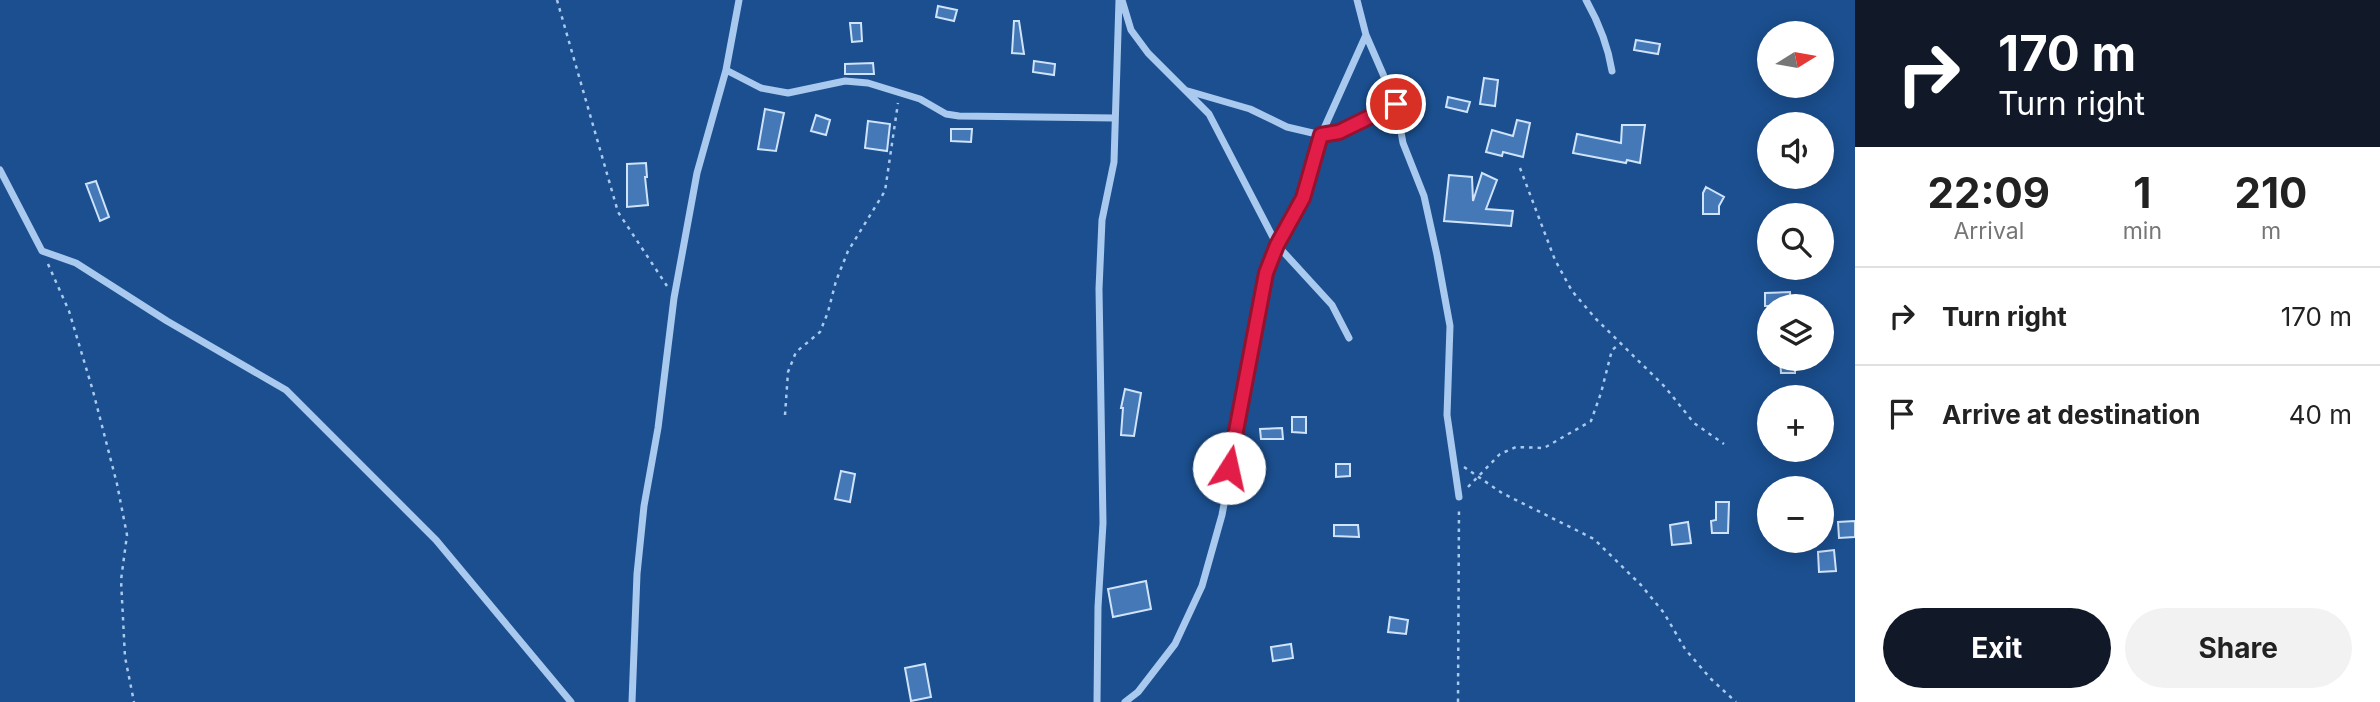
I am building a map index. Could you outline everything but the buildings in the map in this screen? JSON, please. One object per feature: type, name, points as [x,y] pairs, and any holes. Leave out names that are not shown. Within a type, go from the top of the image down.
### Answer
[{"type":"street","points":[[632,702],[638,561],[674,298],[697,173],[726,70],[739,0]]},
{"type":"street","points":[[1121,0],[1131,30],[1148,53],[1209,114],[1277,245],[1332,305],[1349,338]]},
{"type":"street","points":[[1097,702],[1098,607],[1103,523],[1099,300],[1102,220],[1114,162],[1121,0]]},
{"type":"street","points":[[1357,0],[1366,35],[1396,104],[1403,143],[1424,196],[1450,326],[1447,415],[1459,497]]},
{"type":"street","points":[[1586,0],[1598,22],[1612,71]]},
{"type":"street","points":[[1125,702],[1138,692],[1175,644],[1202,586],[1222,515],[1266,273],[1277,245],[1303,198],[1321,135],[1366,35]]},
{"type":"street","points":[[726,70],[761,88],[788,93],[845,81],[868,83],[920,99],[946,114],[959,116],[1115,118]]},
{"type":"street","points":[[1188,91],[1250,109],[1287,127],[1321,135],[1339,132],[1396,104]]},
{"type":"street","points":[[0,170],[42,251],[76,263],[167,321],[286,390],[436,540],[571,702]]},
{"type":"path","points":[[556,0],[618,212],[674,298]]},
{"type":"path","points":[[785,415],[788,372],[796,352],[820,332],[848,251],[885,191],[900,93]]},
{"type":"path","points":[[1520,168],[1555,260],[1572,291],[1694,423],[1724,444]]},
{"type":"path","points":[[42,251],[69,311],[120,497],[127,535],[121,580],[124,657],[134,702]]},
{"type":"path","points":[[1458,702],[1459,497],[1500,454],[1516,447],[1544,448],[1591,421],[1612,350],[1621,343]]},
{"type":"path","points":[[1453,458],[1502,493],[1594,538],[1641,585],[1664,613],[1685,649],[1736,702]]},
{"type":"route","points":[[1229,468],[1266,273],[1277,245],[1303,198],[1321,135],[1339,132],[1396,104]]}]
